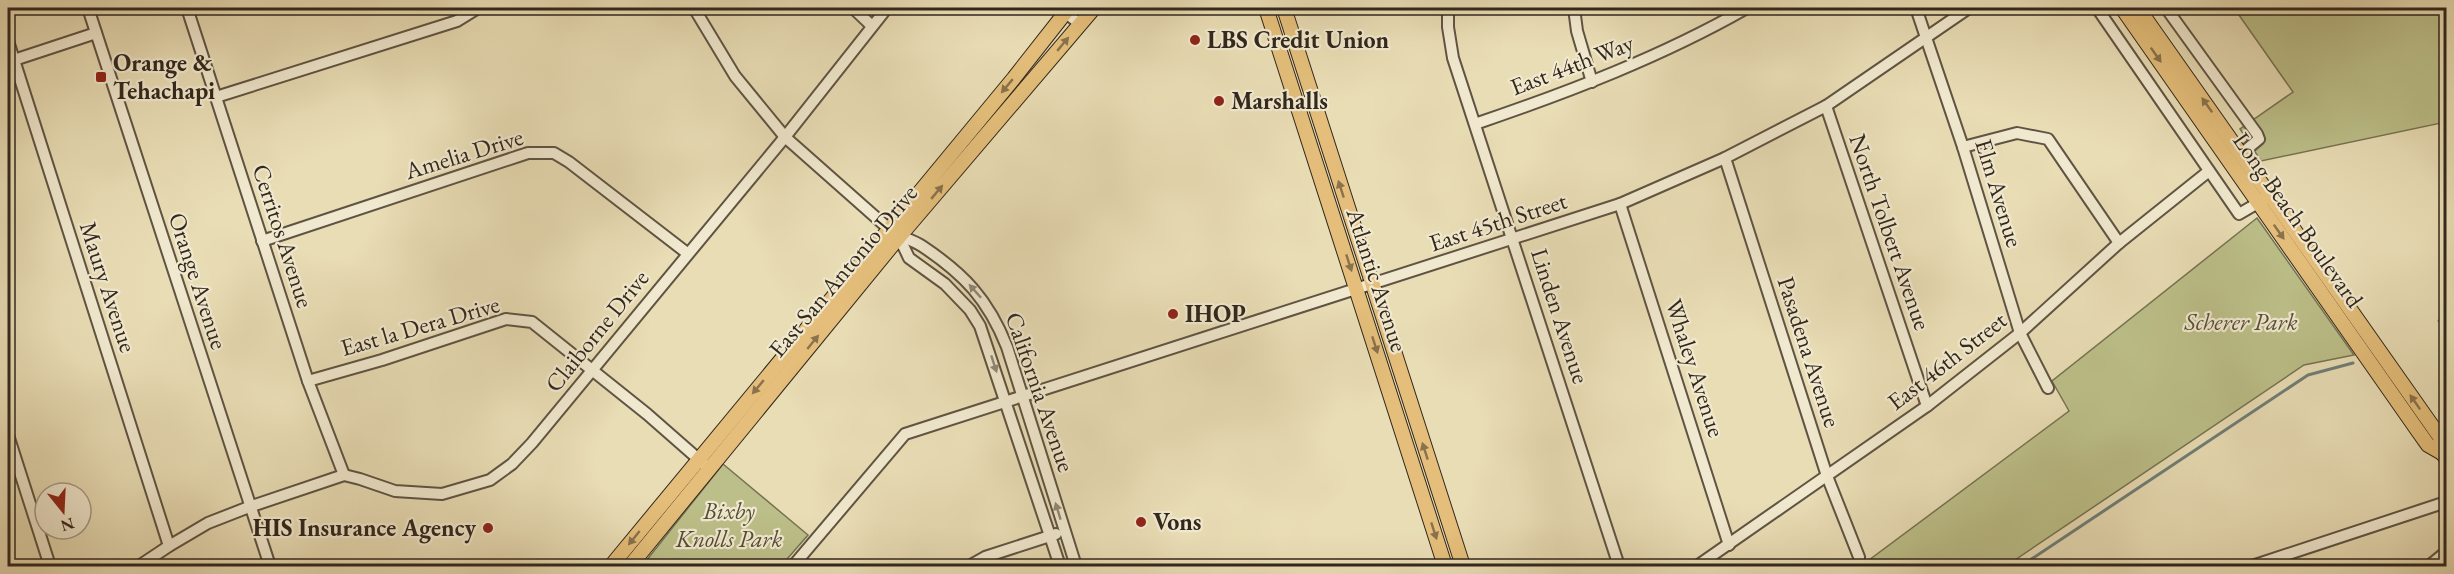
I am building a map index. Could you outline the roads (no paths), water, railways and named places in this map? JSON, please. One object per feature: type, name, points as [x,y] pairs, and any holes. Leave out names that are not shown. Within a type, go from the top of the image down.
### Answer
[{"type":"main road","name":"East San Antonio Drive","points":[[894,233],[1094,8]]},
{"type":"main road","name":"Atlantic Avenue","points":[[1266,8],[1357,290],[1442,566]]},
{"type":"main road","name":"Atlantic Avenue","points":[[1284,8],[1463,567]]},
{"type":"main road","name":"Long Beach Boulevard","points":[[2122,8],[2440,437],[2445,455]]},
{"type":"main road","name":"Long Beach Boulevard","points":[[2138,8],[2241,154],[2265,200]]},
{"type":"main road","name":"East San Antonio Drive","points":[[611,567],[704,464],[894,233],[1065,9]]},
{"type":"main road","name":"East San Antonio Drive","points":[[630,567],[704,464]]},
{"type":"street","name":"Orange Avenue","points":[[88,8],[270,567]]},
{"type":"street","name":"Cerritos Avenue","points":[[187,8],[308,381],[344,476]]},
{"type":"street","points":[[216,97],[457,21],[478,8]]},
{"type":"street","name":"California Avenue","points":[[694,8],[735,76],[785,137],[894,233],[919,244],[960,274],[986,304],[998,323],[1076,567]]},
{"type":"street","points":[[854,8],[872,26]]},
{"type":"street","name":"Claiborne Drive","points":[[344,476],[395,491],[442,494],[490,480],[512,464],[532,444],[687,253],[785,137],[887,8]]},
{"type":"street","name":"Linden Avenue","points":[[1448,8],[1448,29],[1453,58],[1619,567]]},
{"type":"street","points":[[1574,8],[1577,31],[1592,82]]},
{"type":"street","name":"East 44th Way","points":[[1475,123],[1592,82],[1666,50],[1747,8]]},
{"type":"street","name":"Elm Avenue","points":[[1916,8],[1963,147],[2020,333],[2048,388]]},
{"type":"street","name":"East 45th Street","points":[[793,567],[905,434],[1620,204],[1725,158],[1826,106],[1969,8]]},
{"type":"street","points":[[2097,8],[2239,214],[2265,200]]},
{"type":"street","points":[[2166,8],[2257,134],[2259,139],[2256,144],[2241,154]]},
{"type":"street","points":[[1065,9],[1080,24]]},
{"type":"street","points":[[11,61],[96,33]]},
{"type":"street","name":"Maury Avenue","points":[[8,41],[11,61],[169,546]]},
{"type":"street","name":"North Tolbert Avenue","points":[[1826,106],[1927,406]]},
{"type":"street","points":[[1963,147],[2017,133],[2049,139],[2119,243]]},
{"type":"street","name":"Amelia Drive","points":[[262,241],[528,153],[554,153],[569,162],[687,253]]},
{"type":"street","name":"Pasadena Avenue","points":[[1725,158],[1827,476],[1858,557]]},
{"type":"street","name":"East 46th Street","points":[[1697,567],[1927,406],[2020,333],[2119,243],[2209,171]]},
{"type":"street","name":"Whaley Avenue","points":[[1620,204],[1730,545]]},
{"type":"street","name":"California Avenue","points":[[894,233],[909,258],[945,284],[970,310],[986,342],[1060,567]]},
{"type":"street","name":"East la Dera Drive","points":[[308,381],[382,360],[506,319],[532,322],[593,370],[704,464]]},
{"type":"street","points":[[8,435],[50,567]]},
{"type":"street","points":[[139,567],[208,523],[344,476]]},
{"type":"street","points":[[2252,567],[2446,502]]},
{"type":"street","points":[[969,567],[985,556],[1065,531]]},
{"type":"street","points":[[2429,567],[2446,552]]},
{"type":"waterway","points":[[2439,321],[2446,316]]},
{"type":"waterway","points":[[2021,566],[2308,375],[2353,363]]},
{"type":"place","name":"LBS Credit Union","points":[[1195,40]]},
{"type":"place","name":"Orange & Tehachapi","points":[[101,77]]},
{"type":"place","name":"Marshalls","points":[[1219,101]]},
{"type":"place","name":"IHOP","points":[[1173,314]]},
{"type":"place","name":"Vons","points":[[1141,522]]},
{"type":"place","name":"HIS Insurance Agency","points":[[488,528]]},
{"type":"park label","name":"Scherer Park","points":[[2241,322]]},
{"type":"park label","name":"Bixby Knolls Park","points":[[729,525]]}]
